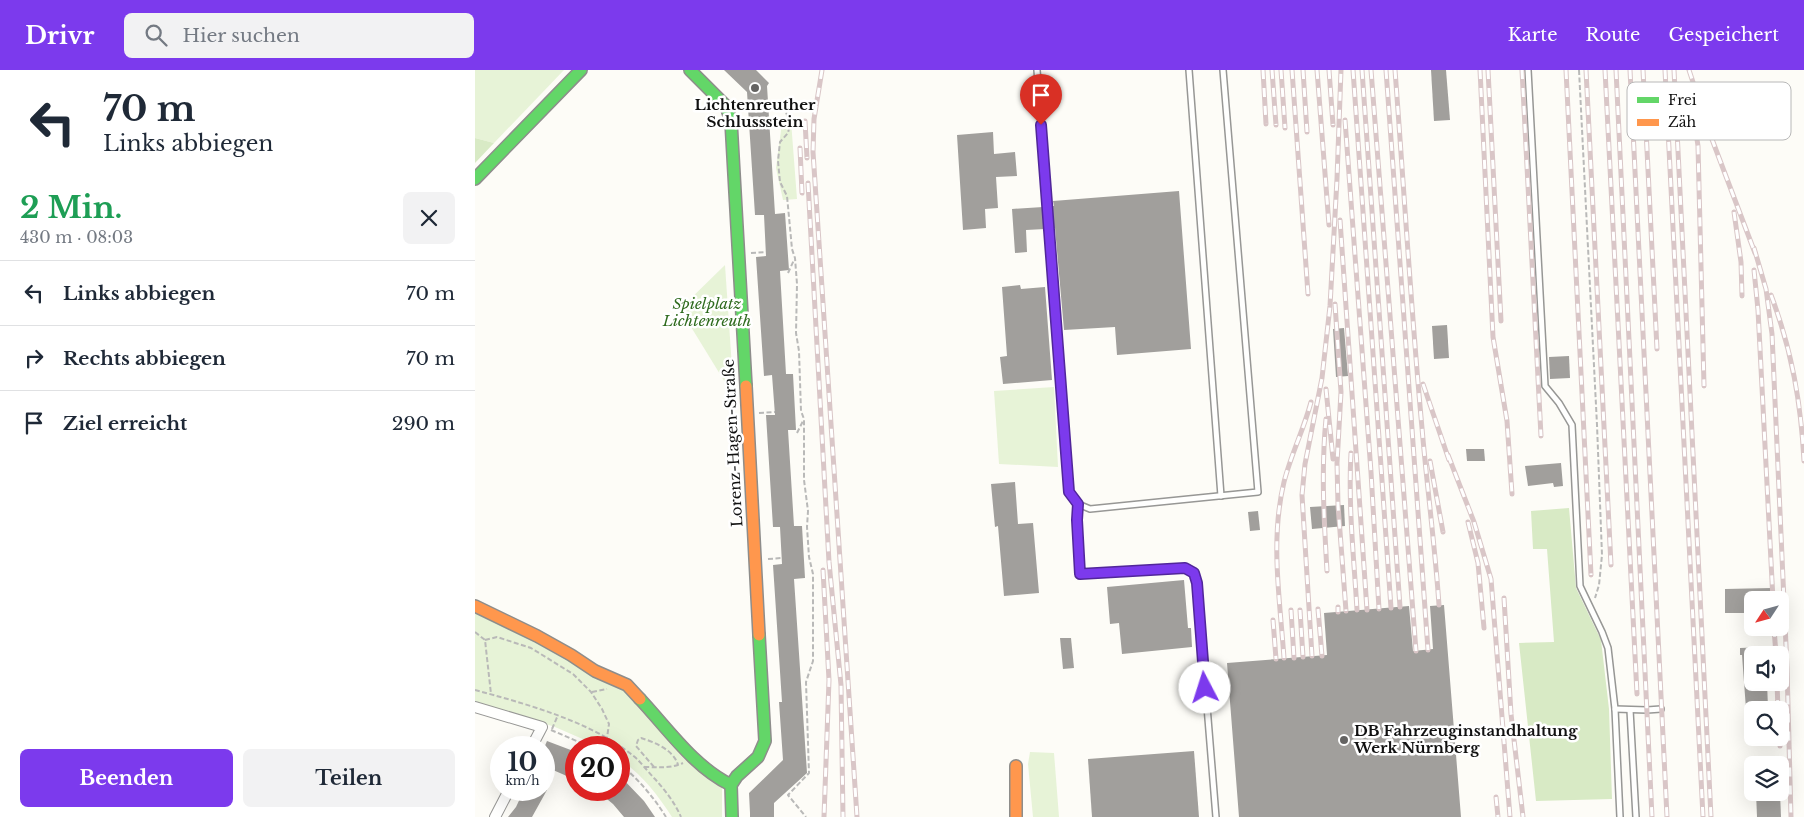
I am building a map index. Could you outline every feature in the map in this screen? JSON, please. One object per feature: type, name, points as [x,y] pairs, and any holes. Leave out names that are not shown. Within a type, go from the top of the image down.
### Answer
[{"type":"street","points":[[475,179],[581,70]]},
{"type":"street","name":"Lorenz-Hagen-Straße","points":[[690,70],[726,106],[731,121],[765,741],[758,757],[737,776],[731,785]]},
{"type":"street","points":[[475,606],[537,636],[595,671],[627,685],[707,770],[731,785],[732,817]]},
{"type":"street","points":[[475,707],[547,728],[541,736]]},
{"type":"street","points":[[1016,817],[1017,766]]},
{"type":"street","points":[[495,817],[503,801]]},
{"type":"lane","points":[[1037,70],[1069,492],[1078,504],[1090,509],[1258,492],[1223,70]]},
{"type":"lane","points":[[1189,70],[1221,496]]},
{"type":"lane","points":[[1528,70],[1545,386],[1559,403],[1572,425],[1580,586],[1608,648],[1615,709],[1620,817]]},
{"type":"lane","points":[[1078,504],[1080,574],[1185,568],[1194,573],[1198,592],[1216,817]]},
{"type":"lane","points":[[1615,709],[1661,709]]},
{"type":"lane","points":[[1630,710],[1636,817]]},
{"type":"path","points":[[1579,70],[1602,555],[1599,585],[1591,610]]},
{"type":"path","points":[[775,107],[784,107],[790,123],[788,133],[780,142],[778,161],[780,182],[787,196],[792,249],[795,258],[797,284],[796,333],[799,351],[801,411],[804,419],[804,480],[808,511],[809,557],[813,574],[813,661],[806,682],[809,773],[787,795],[806,817]]},
{"type":"path","points":[[787,249],[792,249]]},
{"type":"path","points":[[748,254],[766,252]]},
{"type":"path","points":[[788,273],[795,258]]},
{"type":"path","points":[[795,411],[801,411]]},
{"type":"path","points":[[757,414],[775,412]]},
{"type":"path","points":[[797,433],[804,419]]},
{"type":"path","points":[[804,557],[809,557]]},
{"type":"path","points":[[765,559],[782,558]]},
{"type":"path","points":[[475,632],[485,640],[491,694]]},
{"type":"path","points":[[485,640],[497,637],[531,648],[555,661],[573,674],[591,692],[602,709],[609,724],[607,736]]},
{"type":"path","points":[[475,690],[558,715],[603,736]]},
{"type":"path","points":[[558,715],[547,728],[565,736]]},
{"type":"path","points":[[654,767],[636,746],[641,738],[669,752],[675,757],[679,765]]},
{"type":"path","points":[[630,754],[637,759],[661,786],[681,817]]},
{"type":"path","points":[[644,767],[663,768],[679,765],[694,757]]},
{"type":"path","points":[[630,772],[657,801],[667,817]]},
{"type":"green space","points":[[475,70],[564,70],[494,143],[475,138]]},
{"type":"green space","points":[[791,121],[797,199],[783,200],[776,168],[782,123]]},
{"type":"green space","points":[[475,138],[494,143],[475,163]]},
{"type":"green space","name":"Spielplatz Lichtenreuth","points":[[725,265],[734,397],[680,309]]},
{"type":"green space","points":[[1054,387],[1058,467],[999,464],[994,391]]},
{"type":"green space","points":[[1569,508],[1576,588],[1601,640],[1609,709],[1612,799],[1536,801],[1519,643],[1554,642],[1547,549],[1533,549],[1531,511]]},
{"type":"green space","points":[[475,610],[620,684],[722,785],[722,817],[672,817],[661,800],[630,767],[630,736],[576,736],[555,727],[475,701]]},
{"type":"green space","points":[[1030,752],[1054,753],[1059,817],[1033,817],[1028,764]]},
{"type":"building","points":[[724,70],[756,70],[769,83],[767,86],[775,214],[785,213],[789,270],[780,271],[786,374],[793,374],[796,430],[788,430],[794,526],[802,526],[805,578],[794,579],[807,773],[774,803],[774,817],[750,817],[749,793],[783,760],[779,702],[782,702],[773,565],[782,564],[780,527],[773,527],[766,415],[775,415],[772,375],[764,376],[756,257],[766,256],[764,215],[755,215],[747,92]]},
{"type":"building","points":[[1431,70],[1446,70],[1450,120],[1434,121]]},
{"type":"building","points":[[993,132],[994,154],[1015,152],[1017,176],[996,177],[998,208],[985,209],[986,228],[963,230],[957,135]]},
{"type":"building","points":[[1179,191],[1191,349],[1117,355],[1115,327],[1064,330],[1055,228],[1053,228],[1053,201]]},
{"type":"building","points":[[1043,207],[1045,229],[1026,230],[1027,252],[1015,253],[1012,209]]},
{"type":"building","points":[[1020,285],[1021,289],[1045,287],[1052,380],[1003,384],[1000,357],[1007,356],[1002,287]]},
{"type":"building","points":[[1447,325],[1449,358],[1434,359],[1432,326]]},
{"type":"building","points":[[1344,328],[1348,376],[1336,377],[1333,329]]},
{"type":"building","points":[[1569,356],[1570,378],[1550,379],[1549,357]]},
{"type":"building","points":[[1466,449],[1484,449],[1485,461],[1467,461]]},
{"type":"building","points":[[1561,463],[1563,486],[1554,487],[1553,483],[1528,486],[1525,466]]},
{"type":"building","points":[[1015,482],[1018,524],[1033,523],[1039,593],[1004,596],[998,526],[995,527],[991,484]]},
{"type":"building","points":[[1344,505],[1345,526],[1312,529],[1310,507]]},
{"type":"building","points":[[1258,511],[1260,530],[1250,531],[1248,512]]},
{"type":"building","points":[[1184,580],[1188,628],[1191,628],[1192,647],[1122,654],[1119,623],[1110,624],[1107,587]]},
{"type":"building","points":[[1772,588],[1772,591],[1744,591],[1744,613],[1725,613],[1725,589]]},
{"type":"building","name":"DB Fahrzeuginstandhaltung Werk Nürnberg","points":[[1444,605],[1461,817],[1239,817],[1227,663],[1327,655],[1324,613],[1409,606],[1413,651],[1433,649],[1430,606]]},
{"type":"building","points":[[1060,638],[1071,638],[1074,668],[1063,669]]},
{"type":"building","points":[[1740,648],[1744,648],[1744,682],[1742,655],[1740,655]]},
{"type":"building","points":[[1745,691],[1767,691],[1768,701],[1745,701]]},
{"type":"building","points":[[555,744],[565,748],[565,775],[555,771]]},
{"type":"building","points":[[1194,751],[1199,817],[1092,817],[1088,759]]},
{"type":"building","points":[[630,786],[644,801],[655,817],[624,817],[609,801],[630,801]]},
{"type":"building","points":[[519,801],[541,801],[532,817],[508,817]]},
{"type":"building","points":[[1756,801],[1780,801],[1781,817],[1757,817]]},
{"type":"railway","points":[[822,70],[814,119],[813,152],[857,817]]},
{"type":"railway","points":[[1263,70],[1266,124]]},
{"type":"railway","points":[[1272,70],[1276,125]]},
{"type":"railway","points":[[1281,70],[1285,128]]},
{"type":"railway","points":[[1292,70],[1308,294]]},
{"type":"railway","points":[[1303,70],[1307,132]]},
{"type":"railway","points":[[1317,70],[1329,225]]},
{"type":"railway","points":[[1329,70],[1333,125]]},
{"type":"railway","points":[[1312,656],[1302,495],[1305,464],[1322,378],[1330,306],[1341,70]]},
{"type":"railway","points":[[1353,70],[1391,608]]},
{"type":"railway","points":[[1362,70],[1400,607]]},
{"type":"railway","points":[[1371,70],[1416,651]]},
{"type":"railway","points":[[1386,70],[1428,650]]},
{"type":"railway","points":[[1395,70],[1418,383],[1439,605]]},
{"type":"railway","points":[[1480,70],[1493,337],[1507,421],[1512,494]]},
{"type":"railway","points":[[1488,70],[1501,321]]},
{"type":"railway","points":[[1522,70],[1541,436]]},
{"type":"railway","points":[[1566,70],[1591,575]]},
{"type":"railway","points":[[1586,70],[1611,565]]},
{"type":"railway","points":[[1605,70],[1637,694]]},
{"type":"railway","points":[[1616,70],[1652,817]]},
{"type":"railway","points":[[1630,70],[1631,82]]},
{"type":"railway","points":[[1643,70],[1644,82]]},
{"type":"railway","points":[[1665,70],[1666,82]]},
{"type":"railway","points":[[1674,70],[1675,82]]},
{"type":"railway","points":[[1689,70],[1693,82]]},
{"type":"railway","points":[[1345,120],[1371,472],[1379,609]]},
{"type":"railway","points":[[805,121],[807,158]]},
{"type":"railway","points":[[1633,140],[1667,817]]},
{"type":"railway","points":[[1647,140],[1657,349]]},
{"type":"railway","points":[[1669,140],[1703,817]]},
{"type":"railway","points":[[1677,140],[1711,817]]},
{"type":"railway","points":[[1697,140],[1704,386]]},
{"type":"railway","points":[[1712,140],[1755,253]]},
{"type":"railway","points":[[800,148],[802,193]]},
{"type":"railway","points":[[808,183],[829,562],[841,685],[843,817]]},
{"type":"railway","points":[[1734,212],[1741,262],[1742,296]]},
{"type":"railway","points":[[1340,220],[1367,610]]},
{"type":"railway","points":[[1754,248],[1766,289],[1772,334],[1787,668],[1791,817]]},
{"type":"railway","points":[[1754,270],[1758,310],[1773,591]]},
{"type":"railway","points":[[1771,295],[1785,336],[1794,377],[1801,418],[1804,461]]},
{"type":"railway","points":[[1335,304],[1341,392],[1337,463],[1338,505],[1346,611]]},
{"type":"railway","points":[[1423,384],[1449,460]]},
{"type":"railway","points":[[1326,389],[1333,459]]},
{"type":"railway","points":[[1284,658],[1277,570],[1280,504],[1287,472],[1311,402]]},
{"type":"railway","points":[[1326,419],[1323,476],[1327,571]]},
{"type":"railway","points":[[1351,453],[1351,512],[1357,610]]},
{"type":"railway","points":[[1448,455],[1474,522],[1491,579],[1510,817]]},
{"type":"railway","points":[[1430,461],[1443,532]]},
{"type":"railway","points":[[1468,522],[1478,563],[1484,628]]},
{"type":"railway","points":[[823,570],[829,680],[824,817]]},
{"type":"railway","points":[[1504,598],[1511,714],[1523,817]]},
{"type":"railway","points":[[1338,607],[1338,612]]},
{"type":"railway","points":[[1318,609],[1322,656]]},
{"type":"railway","points":[[1291,610],[1294,658]]},
{"type":"railway","points":[[1300,610],[1303,657]]},
{"type":"railway","points":[[1273,620],[1276,659]]},
{"type":"railway","points":[[1775,636],[1775,646]]},
{"type":"railway","points":[[1777,691],[1778,701]]},
{"type":"railway","points":[[1496,797],[1498,817]]},
{"type":"traffic: fast","points":[[475,179],[581,70]]},
{"type":"traffic: fast","points":[[690,70],[726,106],[731,121],[746,386]]},
{"type":"traffic: fast","points":[[732,817],[731,785],[737,776],[758,757],[765,741],[759,635]]},
{"type":"traffic: fast","points":[[640,699],[693,758],[731,785]]},
{"type":"traffic: slow","points":[[746,386],[759,635]]},
{"type":"traffic: slow","points":[[475,606],[537,636],[595,671],[627,685],[640,699]]},
{"type":"traffic: slow","points":[[1016,766],[1016,817]]},
{"type":"place","name":"Lichtenreuther Schlussstein","points":[[755,88]]},
{"type":"place","name":"DB Fahrzeuginstandhaltung Werk Nürnberg","points":[[1344,740]]},
{"type":"route","points":[[1041,125],[1069,492],[1078,504],[1080,574],[1185,568],[1194,573],[1197,583],[1205,688]]}]
